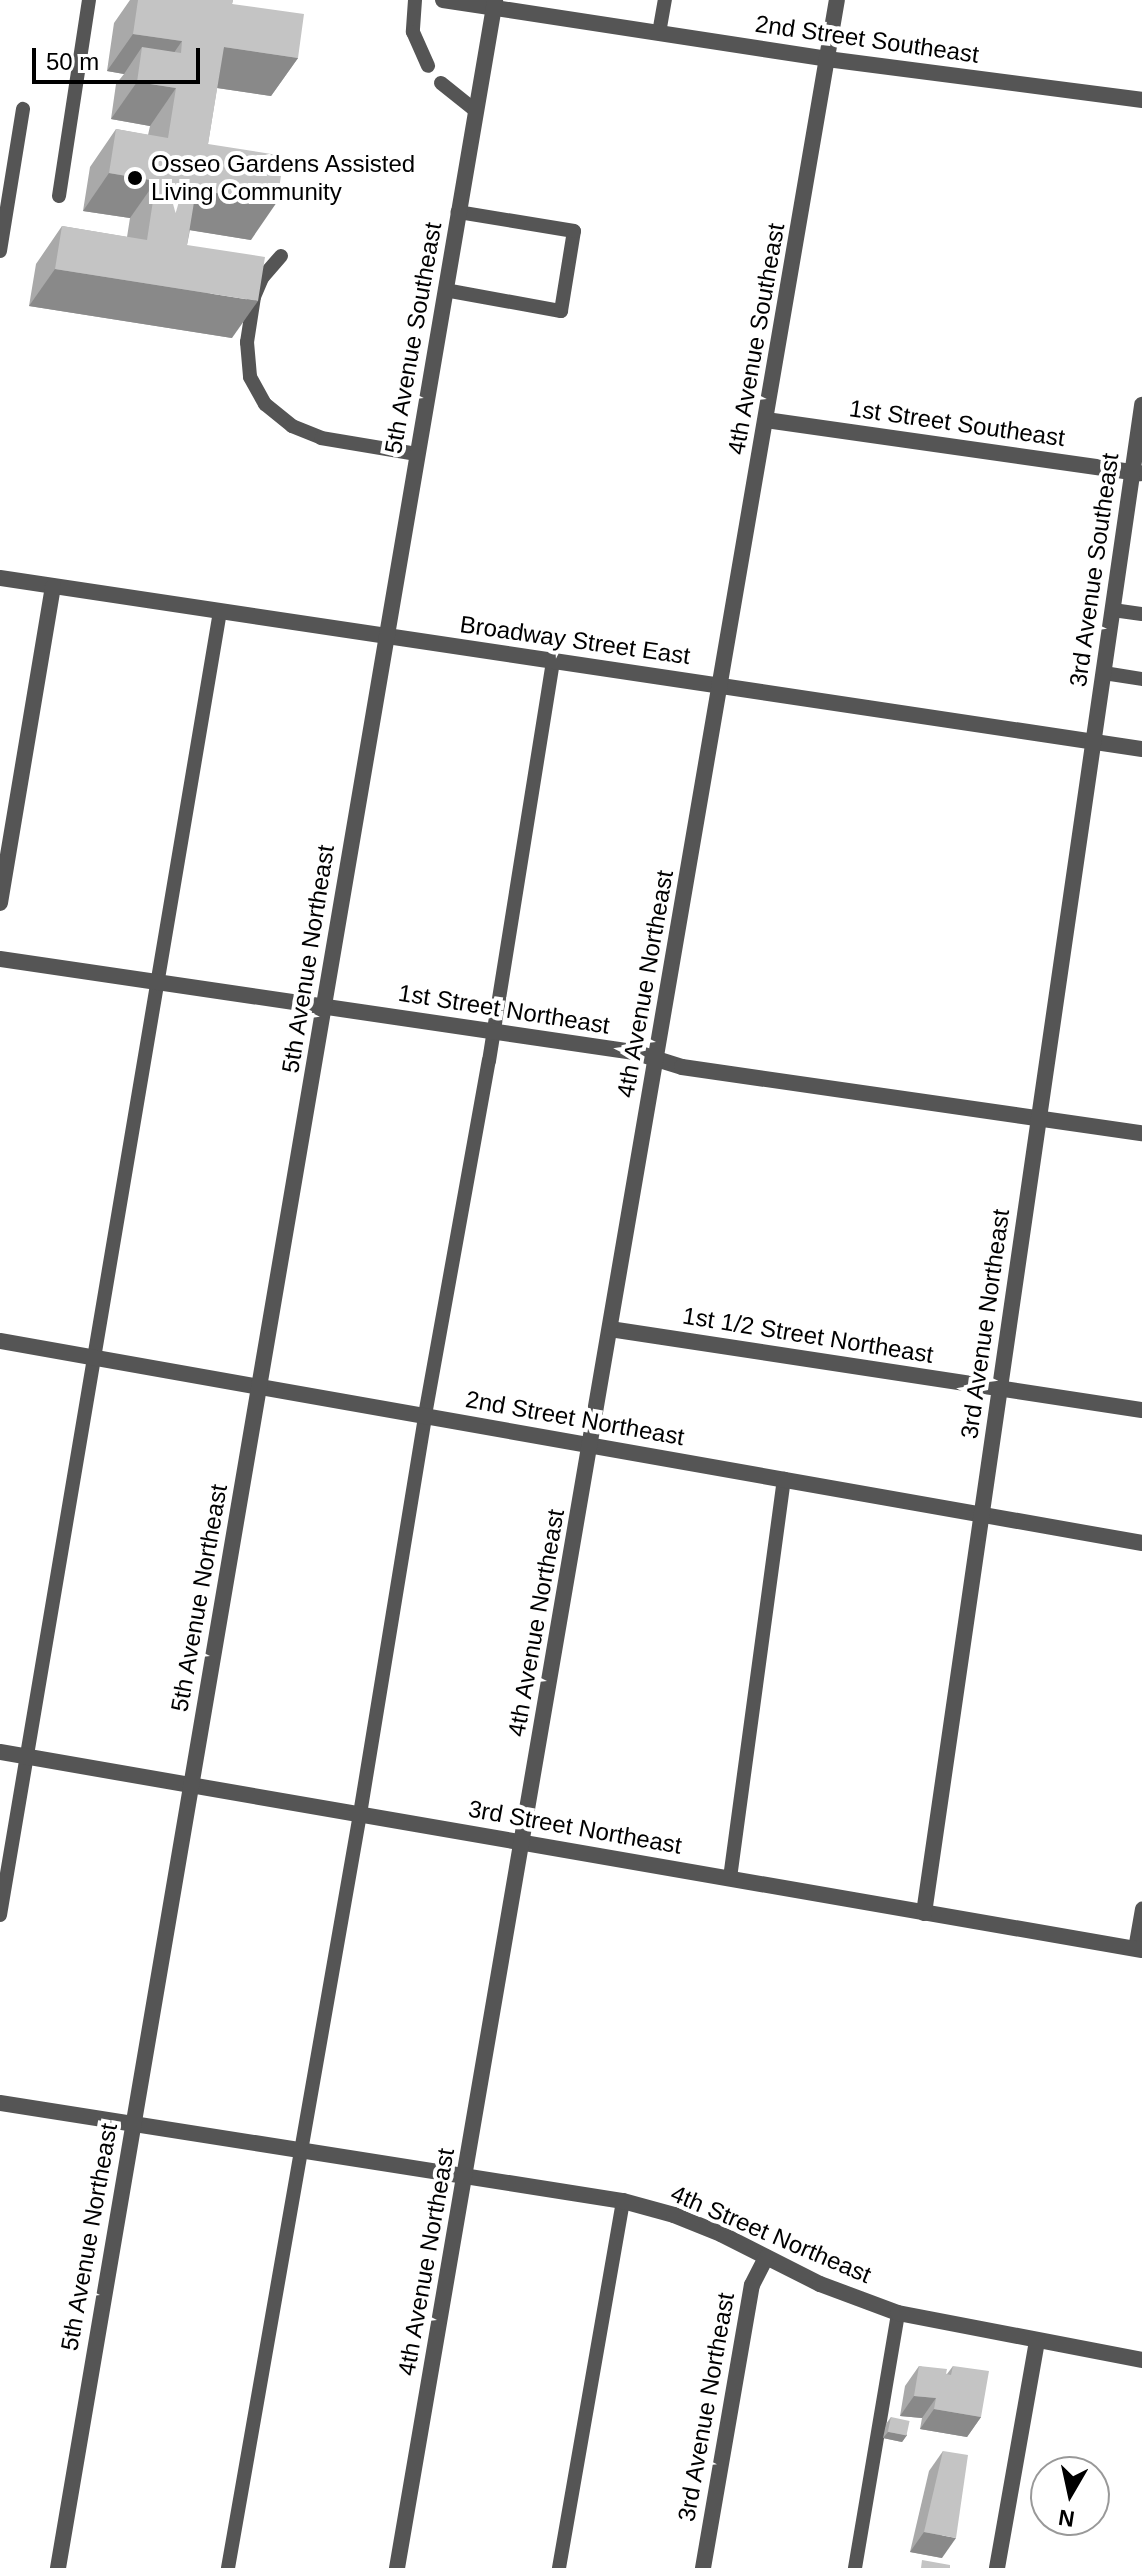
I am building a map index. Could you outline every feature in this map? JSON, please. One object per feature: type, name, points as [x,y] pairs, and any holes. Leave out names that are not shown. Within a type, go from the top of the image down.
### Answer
[{"type":"street","name":"2nd Street Southeast","points":[[443,0],[495,3],[827,59],[1142,100]]},
{"type":"street","name":"4th Avenue Southeast","points":[[722,686],[837,0]]},
{"type":"street","name":"5th Avenue Southeast","points":[[386,636],[495,3]]},
{"type":"street","name":"3rd Avenue Southeast","points":[[1094,742],[1137,473],[1142,405]]},
{"type":"street","name":"1st Street Southeast","points":[[766,420],[1137,473]]},
{"type":"street","name":"Broadway Street East","points":[[0,578],[1142,749]]},
{"type":"street","points":[[0,903],[53,586]]},
{"type":"street","name":"5th Avenue Northeast","points":[[58,2568],[386,636]]},
{"type":"street","name":"4th Avenue Northeast","points":[[397,2568],[722,686]]},
{"type":"street","name":"3rd Avenue Northeast","points":[[924,1913],[1094,742]]},
{"type":"street","name":"1st Street Northeast","points":[[0,959],[634,1052],[682,1067],[1142,1133]]},
{"type":"street","name":"1st 1/2 Street Northeast","points":[[610,1329],[1142,1410]]},
{"type":"street","name":"2nd Street Northeast","points":[[0,1341],[1142,1543]]},
{"type":"street","name":"3rd Street Northeast","points":[[0,1752],[1138,1949]]},
{"type":"street","name":"4th Street Northeast","points":[[0,2103],[623,2201],[674,2215],[820,2284],[898,2313],[1142,2360]]},
{"type":"street","name":"3rd Avenue Northeast","points":[[703,2568],[752,2285],[766,2257]]},
{"type":"street","points":[[997,2568],[1037,2342]]},
{"type":"lane","points":[[59,196],[89,0]]},
{"type":"lane","points":[[415,0],[413,32],[428,66]]},
{"type":"lane","points":[[659,33],[665,0]]},
{"type":"lane","points":[[441,83],[476,111]]},
{"type":"lane","points":[[0,251],[5,186],[23,109]]},
{"type":"lane","points":[[445,290],[561,311],[574,231],[458,212]]},
{"type":"lane","points":[[281,256],[262,278],[254,297],[247,342],[250,377],[265,404],[292,426],[321,438],[417,454]]},
{"type":"lane","points":[[1113,610],[1142,614]]},
{"type":"lane","points":[[0,1915],[220,611]]},
{"type":"lane","points":[[228,2568],[360,1814],[553,661]]},
{"type":"lane","points":[[1104,673],[1142,679]]},
{"type":"lane","points":[[730,1878],[784,1479]]},
{"type":"lane","points":[[1138,1949],[1142,1909]]},
{"type":"lane","points":[[559,2568],[623,2201]]},
{"type":"lane","points":[[855,2568],[898,2313]]},
{"type":"building","points":[[138,0],[233,0],[232,4],[304,14],[298,58],[224,47],[208,144],[284,156],[277,202],[196,190],[187,245],[265,257],[258,301],[55,269],[62,226],[147,240],[156,181],[109,173],[116,129],[168,138],[176,88],[137,82],[142,47],[181,53],[182,41],[133,34]]},
{"type":"building","points":[[919,2366],[947,2369],[946,2374],[951,2375],[953,2366],[989,2371],[981,2417],[934,2409],[936,2398],[914,2396]]},
{"type":"building","points":[[891,2417],[910,2421],[906,2436],[888,2432]]},
{"type":"building","points":[[943,2451],[968,2455],[956,2538],[924,2532]]},
{"type":"building","points":[[922,2560],[950,2565],[950,2568],[921,2568]]},
{"type":"place","name":"Osseo Gardens Assisted Living Community","points":[[135,178]]}]
